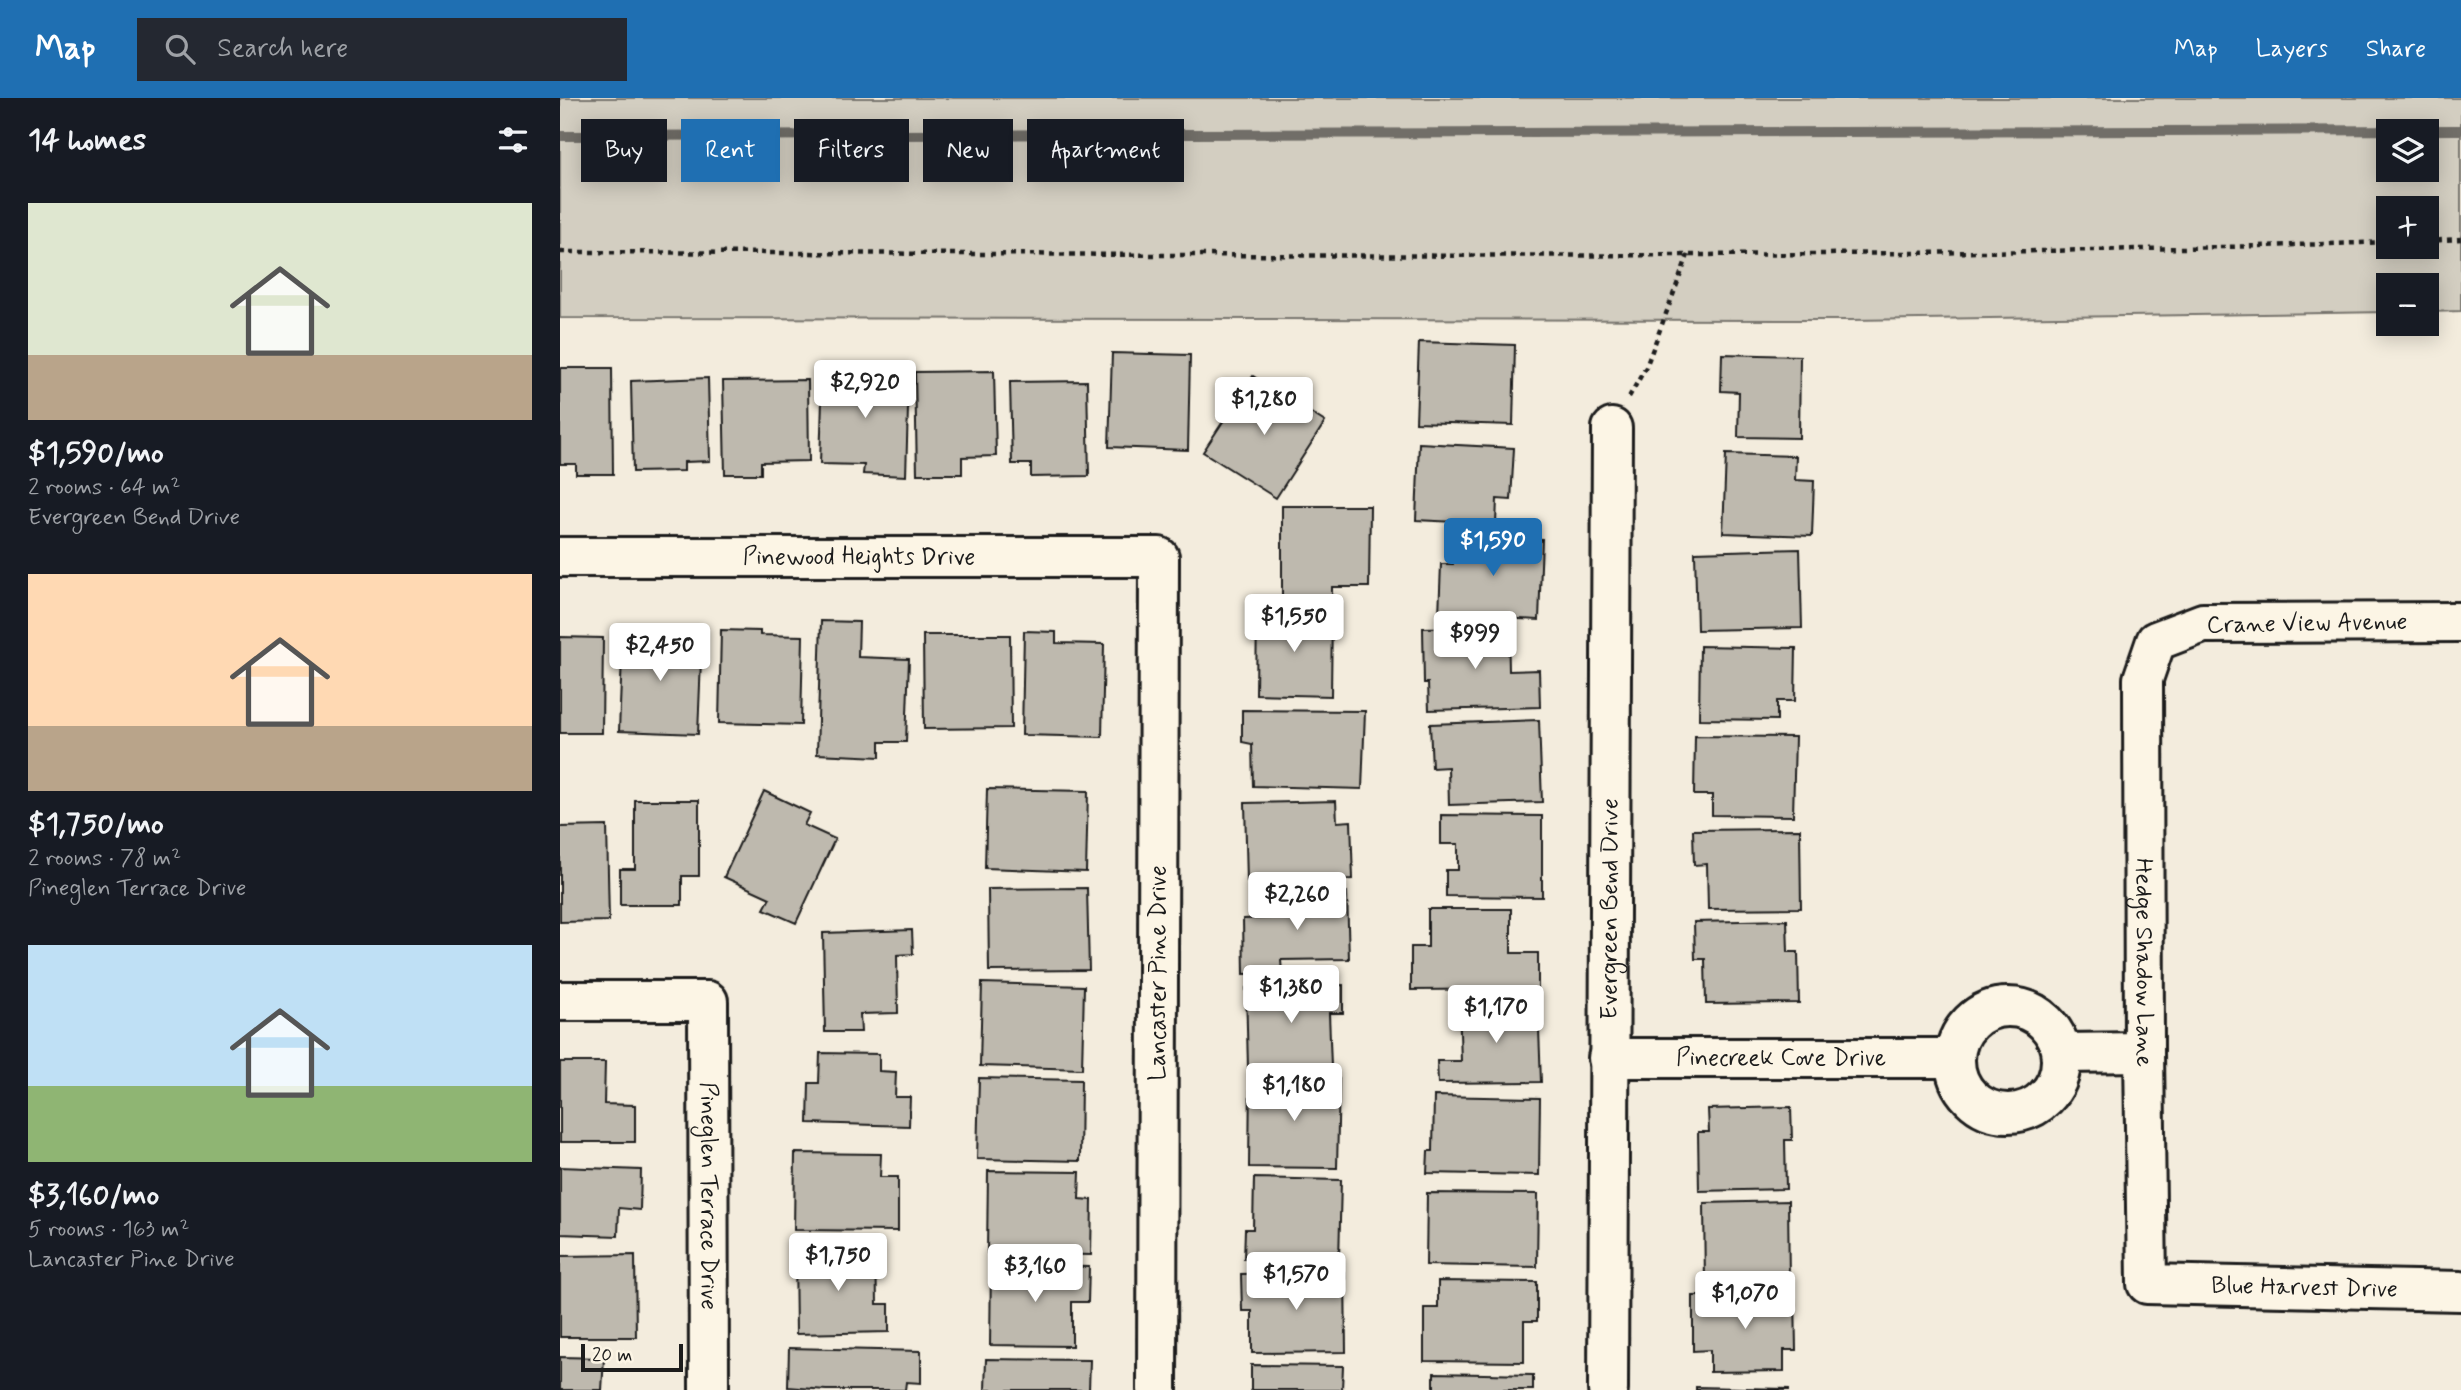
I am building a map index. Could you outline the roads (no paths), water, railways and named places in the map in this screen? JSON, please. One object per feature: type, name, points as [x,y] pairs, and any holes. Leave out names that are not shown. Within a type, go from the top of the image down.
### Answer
[{"type":"street","name":"Evergreen Bend Drive","points":[[1608,1390],[1612,428]]},
{"type":"street","name":"Pinewood Heights Drive","points":[[560,557],[1159,557]]},
{"type":"street","name":"Lancaster Pine Drive","points":[[1157,1390],[1159,557]]},
{"type":"street","name":"Crane View Avenue","points":[[2156,641],[2203,623],[2461,622]]},
{"type":"street","name":"Hedge Shadow Lane","points":[[2147,1284],[2143,679],[2156,641]]},
{"type":"street","name":"Pineglen Terrace Drive","points":[[560,1001],[708,1001],[709,1390]]},
{"type":"street","points":[[2014,1007],[2031,1012],[2045,1022],[2056,1036],[2062,1053],[2061,1071],[2054,1088],[2042,1102],[2027,1110],[2010,1114],[1993,1112],[1976,1104],[1964,1092],[1956,1076],[1954,1058],[1957,1041],[1966,1026],[1979,1014],[1996,1008],[2014,1007]]},
{"type":"street","points":[[2062,1053],[2144,1052]]},
{"type":"street","name":"Pinecreek Cove Drive","points":[[1608,1058],[1954,1058]]},
{"type":"street","name":"Blue Harvest Drive","points":[[2147,1284],[2461,1291]]},
{"type":"waterway","points":[[560,136],[2461,130]]}]
